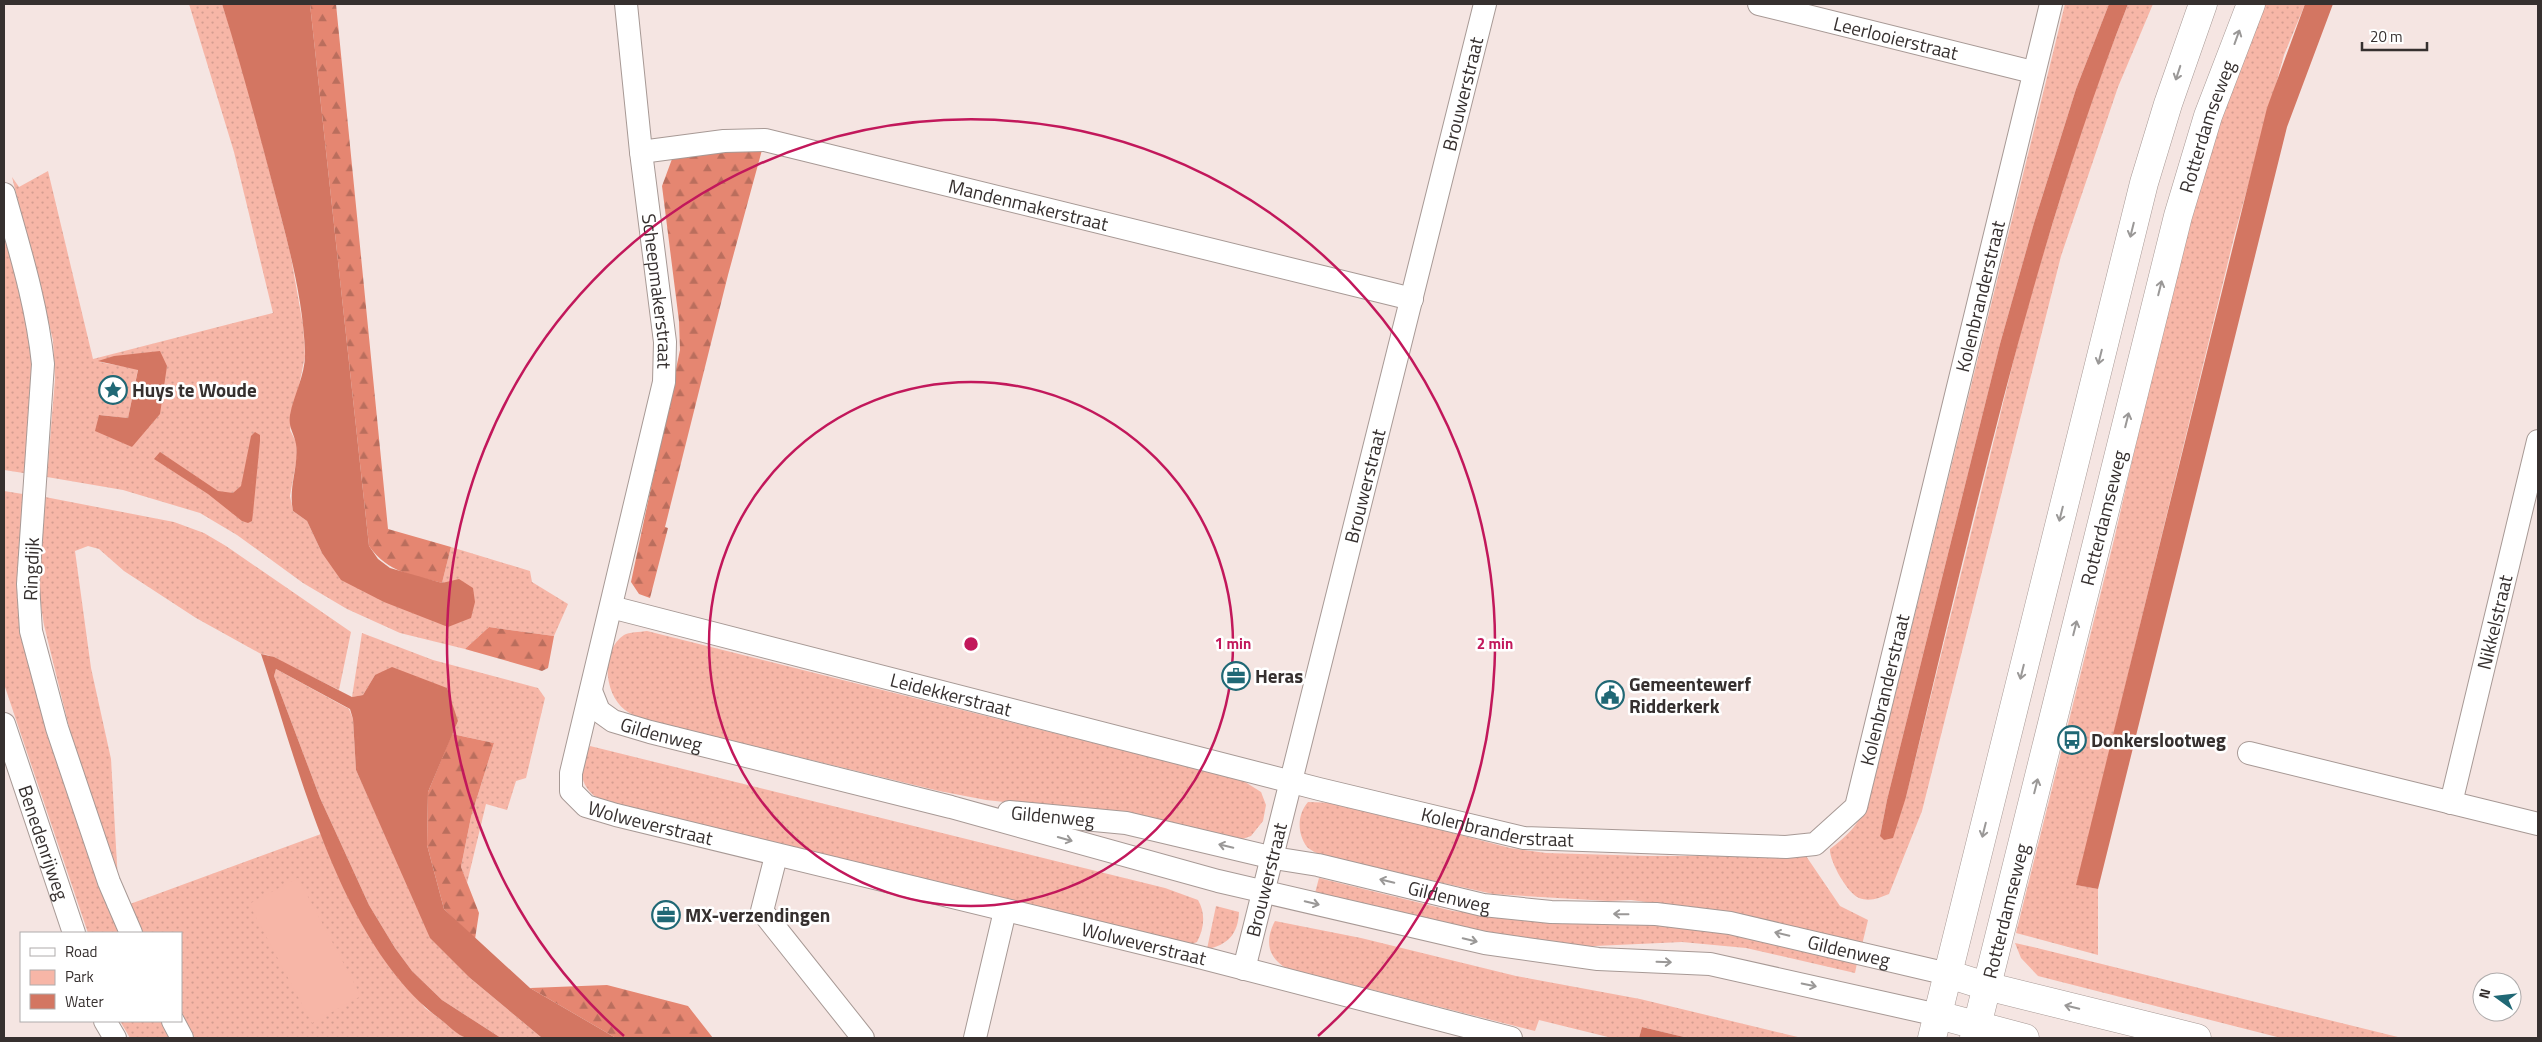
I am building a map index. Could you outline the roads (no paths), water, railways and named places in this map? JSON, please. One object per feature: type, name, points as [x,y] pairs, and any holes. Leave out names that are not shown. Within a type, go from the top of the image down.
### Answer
[{"type":"main road","points":[[2025,1038],[1935,1027],[2144,183],[2168,104],[2203,4]]},
{"type":"main road","name":"Rotterdamseweg","points":[[1976,1031],[2178,216],[2208,116],[2251,4]]},
{"type":"main road","points":[[1948,974],[1986,986],[2197,1038]]},
{"type":"street","name":"Scheepmakerstraat","points":[[591,690],[664,382],[665,342],[641,152],[626,4]]},
{"type":"street","name":"Brouwerstraat","points":[[1244,969],[1293,782],[1485,4]]},
{"type":"street","name":"Leerlooierstraat","points":[[1759,4],[2033,72]]},
{"type":"street","name":"Kolenbranderstraat","points":[[1293,782],[1524,838],[1786,847],[1815,844],[1856,808],[2050,4]]},
{"type":"street","name":"Mandenmakerstraat","points":[[641,152],[724,141],[765,140],[1412,300]]},
{"type":"street","name":"Ringdijk","points":[[4,194],[30,285],[40,329],[43,364],[28,584],[31,631],[57,728],[109,882],[131,932]]},
{"type":"street","name":"Nikkelstraat","points":[[2452,802],[2538,441]]},
{"type":"street","name":"Leidekkerstraat","points":[[611,607],[1293,782]]},
{"type":"street","name":"Gildenweg","points":[[591,690],[599,711],[613,721],[650,732],[951,807],[1264,893],[1485,944],[1598,959],[1710,964],[1935,1027]]},
{"type":"street","name":"Wolweverstraat","points":[[591,690],[571,773],[571,791],[586,806],[776,856],[1244,969],[1511,1038]]},
{"type":"street","name":"Benedenrijweg","points":[[4,724],[74,932]]},
{"type":"street","points":[[2250,753],[2538,824]]},
{"type":"street","name":"Gildenweg","points":[[951,807],[1126,824],[1274,858],[1318,865],[1483,905],[1520,910],[1656,914],[1730,923],[1948,974]]},
{"type":"street","points":[[776,856],[762,910],[863,1038]]},
{"type":"street","points":[[975,1038],[1005,911]]},
{"type":"street","points":[[106,1022],[115,1038]]},
{"type":"street","points":[[174,1022],[182,1038]]},
{"type":"water","points":[[222,4],[310,4],[369,546],[378,559],[390,568],[442,583],[459,579],[473,588],[475,602],[471,618],[448,627],[384,602],[341,580],[322,553],[307,521],[293,511],[292,494],[297,452],[290,427],[290,415],[305,360],[304,331],[294,268],[284,227],[249,95]]},
{"type":"water","points":[[2109,4],[2128,4],[2092,101],[2060,198],[2031,297],[1978,497],[1906,797],[1893,838],[1884,840],[1880,836],[1887,800],[2000,344],[2034,223],[2076,89]]},
{"type":"water","points":[[2305,4],[2333,4],[2287,127],[2098,889],[2076,885],[2267,108]]},
{"type":"water","points":[[160,351],[167,366],[160,414],[132,447],[95,431],[99,415],[128,418],[138,370],[98,361],[114,356]]},
{"type":"water","points":[[255,432],[260,435],[260,441],[252,521],[248,523],[242,521],[208,494],[154,459],[160,452],[218,491],[233,493],[241,486],[251,436]]},
{"type":"water","points":[[261,654],[274,657],[352,697],[363,695],[375,675],[392,667],[447,688],[458,721],[428,792],[427,845],[444,909],[530,988],[616,1038],[542,1038],[470,978],[430,938],[356,770],[353,719],[350,709],[276,669],[274,676],[320,798],[369,905],[395,948],[412,971],[442,1000],[501,1038],[476,1039],[464,1037],[440,1019],[405,986],[375,946],[349,901],[327,851],[308,800]]},
{"type":"water","points":[[1642,1027],[1688,1038],[1639,1038]]},
{"type":"place","name":"Huys te Woude","points":[[113,390]]},
{"type":"place","name":"Heras","points":[[1236,676]]},
{"type":"place","name":"Gemeentewerf Ridderkerk","points":[[1610,695]]},
{"type":"place","name":"Donkerslootweg","points":[[2072,740]]},
{"type":"place","name":"MX-verzendingen","points":[[666,915]]}]
